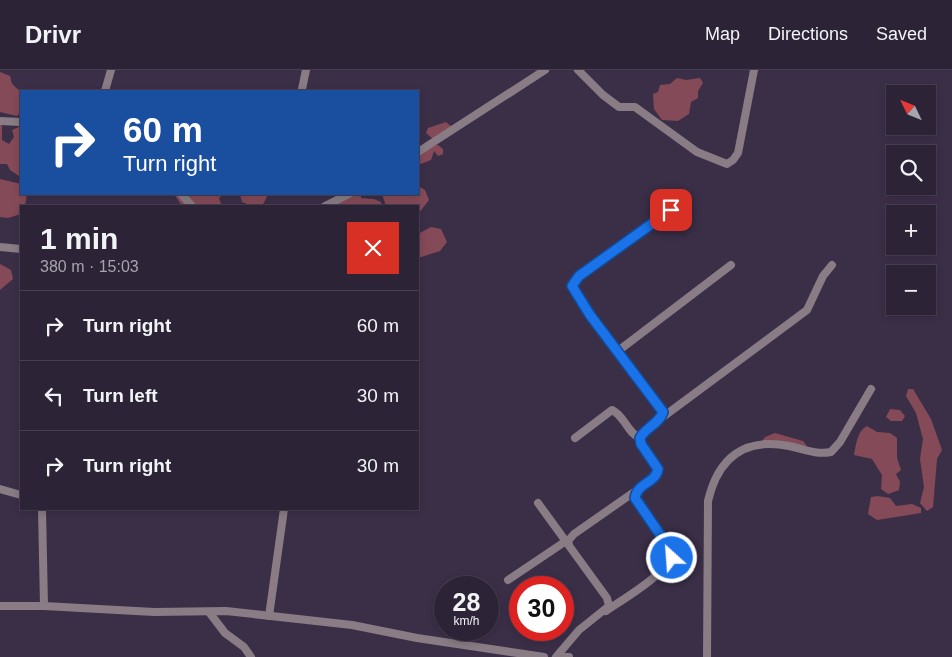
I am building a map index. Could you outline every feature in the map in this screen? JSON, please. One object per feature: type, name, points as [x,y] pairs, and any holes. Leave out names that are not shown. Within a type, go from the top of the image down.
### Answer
[{"type":"street","points":[[105,90],[111,70]]},
{"type":"street","points":[[302,89],[306,70]]},
{"type":"street","points":[[419,151],[545,70]]},
{"type":"street","points":[[578,70],[620,107],[635,108],[680,138],[697,152],[726,164],[733,160],[738,153],[754,70]]},
{"type":"street","points":[[0,121],[20,122]]},
{"type":"street","points":[[182,195],[191,205]]},
{"type":"street","points":[[327,205],[347,195]]},
{"type":"street","points":[[661,418],[663,412],[572,286],[574,281],[671,210]]},
{"type":"street","points":[[0,247],[20,249]]},
{"type":"street","points":[[618,352],[731,265]]},
{"type":"street","points":[[508,580],[567,543],[574,534],[653,479],[658,469],[641,444],[640,438],[644,431],[807,310],[823,276],[832,265]]},
{"type":"street","points":[[707,657],[708,501],[713,480],[733,456],[754,446],[774,444],[812,452],[831,452],[836,449],[871,389]]},
{"type":"street","points":[[575,438],[612,410],[618,413],[634,436],[640,438]]},
{"type":"street","points":[[0,489],[20,495]]},
{"type":"street","points":[[556,657],[579,630],[659,573],[672,558],[672,552],[635,498],[639,489]]},
{"type":"street","points":[[538,502],[607,598],[609,606],[606,611]]},
{"type":"street","points":[[42,510],[44,606]]},
{"type":"street","points":[[269,616],[284,510]]},
{"type":"street","points":[[0,606],[44,606],[154,612],[226,611],[352,625],[426,640],[544,657]]},
{"type":"street","points":[[209,612],[225,634],[244,647],[251,657]]},
{"type":"street","points":[[564,657],[569,657]]},
{"type":"shaded area","points":[[0,72],[10,76],[12,84],[20,91],[20,113],[17,116],[0,112]]},
{"type":"shaded area","points":[[677,78],[686,80],[700,78],[703,83],[698,91],[698,98],[691,102],[689,114],[678,121],[662,120],[654,109],[653,94],[658,92],[660,85],[670,84]]},
{"type":"shaded area","points":[[446,122],[452,127],[433,139],[426,133],[428,128]]},
{"type":"shaded area","points":[[0,124],[2,124],[2,140],[9,144],[14,137],[12,130],[20,126],[20,176],[10,170],[7,164],[0,164]]},
{"type":"shaded area","points":[[427,145],[438,145],[443,149],[443,154],[438,156],[434,151],[431,160],[419,165],[419,149]]},
{"type":"shaded area","points":[[0,179],[20,184],[20,195],[27,195],[25,205],[20,205],[20,214],[8,218],[0,217]]},
{"type":"shaded area","points":[[419,187],[425,190],[429,200],[419,213],[419,205],[386,205],[382,195],[419,195]]},
{"type":"shaded area","points":[[175,195],[223,195],[219,198],[220,205],[181,205]]},
{"type":"shaded area","points":[[240,195],[268,195],[263,205],[250,205],[242,202]]},
{"type":"shaded area","points":[[337,195],[361,195],[361,198],[374,199],[381,202],[381,205],[321,205]]},
{"type":"shaded area","points":[[431,227],[441,229],[447,242],[440,251],[419,258],[419,233]]},
{"type":"shaded area","points":[[0,264],[11,270],[13,279],[0,290]]},
{"type":"shaded area","points":[[908,389],[913,389],[931,419],[942,450],[937,459],[933,507],[927,511],[920,503],[924,487],[920,459],[923,439],[916,413],[906,396]]},
{"type":"shaded area","points":[[890,409],[900,410],[905,416],[902,421],[891,421],[886,417]]},
{"type":"shaded area","points":[[867,426],[877,432],[890,433],[897,438],[897,458],[901,470],[896,474],[900,482],[899,490],[888,494],[881,489],[882,475],[872,459],[854,455],[859,435]]},
{"type":"shaded area","points":[[775,433],[803,441],[807,446],[804,448],[759,445],[765,437]]},
{"type":"shaded area","points":[[871,497],[890,498],[896,506],[912,504],[921,508],[921,513],[877,520],[868,514]]},
{"type":"route","points":[[671,210],[579,276],[572,286],[590,315],[663,412],[661,418],[644,431],[640,438],[641,444],[658,469],[653,479],[642,486],[636,493],[635,498],[672,552],[672,558]]}]
